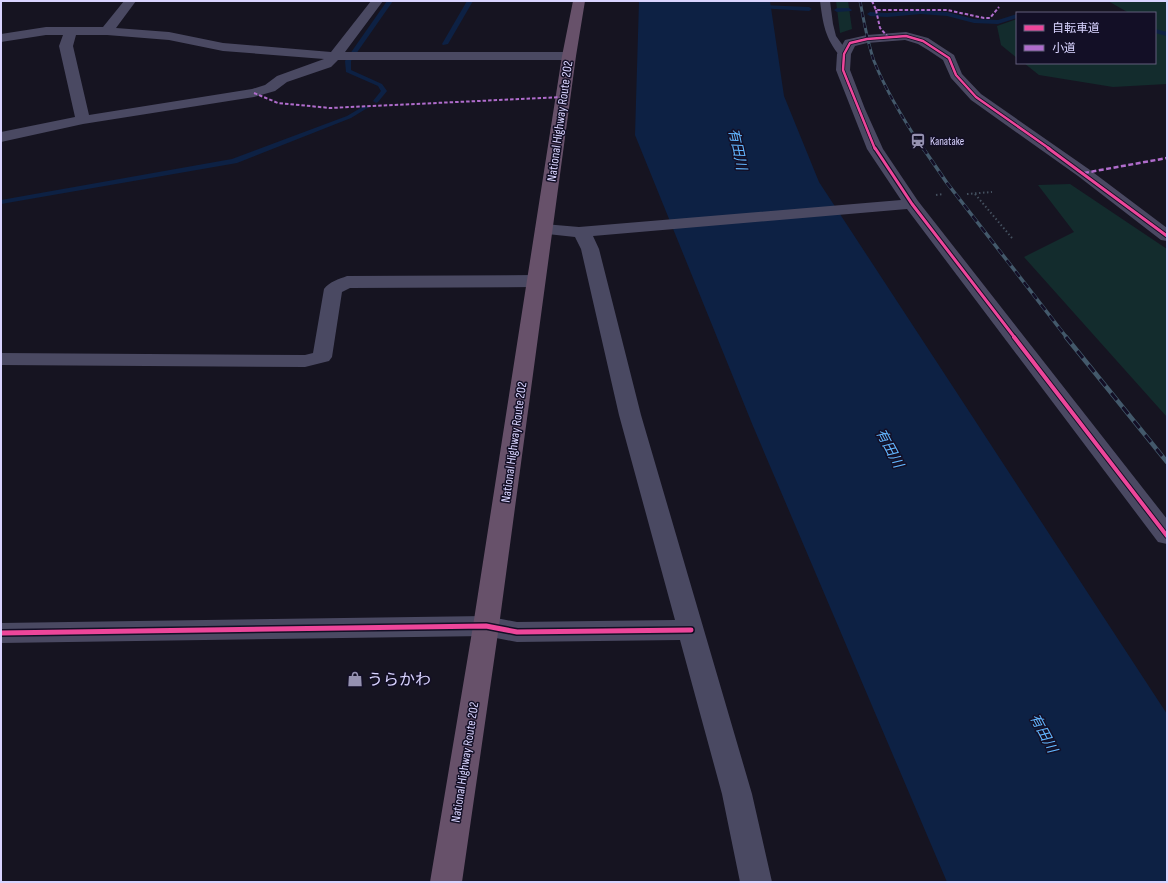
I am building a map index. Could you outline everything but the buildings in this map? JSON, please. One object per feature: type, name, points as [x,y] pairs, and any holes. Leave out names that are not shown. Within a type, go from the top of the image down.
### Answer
[{"type":"highway","name":"National Highway Route 202","points":[[446,882],[486,626],[569,56],[579,1]]},
{"type":"street","points":[[107,31],[130,1]]},
{"type":"street","points":[[1,137],[83,120],[254,93],[270,88],[282,79],[346,56],[377,1]]},
{"type":"street","points":[[1,38],[46,30],[107,31],[169,36],[223,47],[346,56],[569,56]]},
{"type":"street","points":[[71,31],[66,46],[83,120]]},
{"type":"street","points":[[1167,236],[1084,173],[976,97],[956,75],[949,58],[923,41],[906,36],[866,39],[850,43],[844,54],[843,70],[875,149],[912,204],[1167,536]]},
{"type":"street","points":[[544,229],[579,232],[912,204]]},
{"type":"street","points":[[579,232],[584,235],[590,249],[628,408],[737,794],[756,882]]},
{"type":"street","points":[[1,359],[304,361],[322,357],[333,289],[347,282],[536,281]]},
{"type":"street","points":[[1,633],[486,626],[517,632],[691,630]]},
{"type":"lane","points":[[825,1],[829,32],[836,45],[844,54]]},
{"type":"path","points":[[967,194],[992,192]]},
{"type":"path","points":[[975,194],[1012,238]]},
{"type":"green space","points":[[836,1],[848,1],[852,29],[840,33]]},
{"type":"green space","points":[[1108,1],[1167,1],[1167,84],[1113,87],[1039,75],[1025,64],[1156,64],[1156,12],[1127,12]]},
{"type":"green space","points":[[1016,19],[1016,57],[1001,45],[997,26]]},
{"type":"green space","points":[[1070,184],[1167,249],[1167,417],[1024,257],[1074,232],[1038,185]]},
{"type":"water","name":"有田川","points":[[639,1],[770,1],[784,96],[819,182],[1167,714],[1167,882],[947,882],[753,426],[635,135]]},
{"type":"waterway","points":[[376,101],[384,91],[380,85],[348,71],[348,61],[390,1]]},
{"type":"waterway","points":[[445,44],[470,1]]},
{"type":"waterway","points":[[759,7],[809,9]]},
{"type":"waterway","points":[[837,10],[849,10]]},
{"type":"waterway","points":[[870,14],[887,15],[921,12],[947,14],[974,21],[998,22],[1016,16]]},
{"type":"waterway","points":[[1156,31],[1167,34]]},
{"type":"waterway","points":[[1,202],[234,161],[349,117],[366,107]]},
{"type":"railway","points":[[860,1],[874,61],[896,106],[923,149]]},
{"type":"railway","points":[[923,148],[947,183],[1067,338]]},
{"type":"railway","points":[[1066,337],[1167,462]]},
{"type":"marked path","points":[[872,1],[876,10],[947,10],[984,18],[990,18],[999,7]]},
{"type":"marked path","points":[[876,10],[880,28],[888,37]]},
{"type":"marked path","points":[[254,93],[278,103],[330,108],[563,97]]},
{"type":"marked path","points":[[1084,173],[1167,158]]},
{"type":"cycle path","points":[[1167,236],[1084,173],[976,97],[956,75],[949,58],[933,47],[923,41],[906,36],[867,39],[850,43],[844,54],[843,70],[875,149],[912,204],[1167,536]]},
{"type":"cycle path","points":[[1,633],[486,626],[517,632],[691,630]]},
{"type":"place","name":"Kanatake","points":[[918,141]]},
{"type":"place","name":"うらかわ","points":[[355,679]]}]
